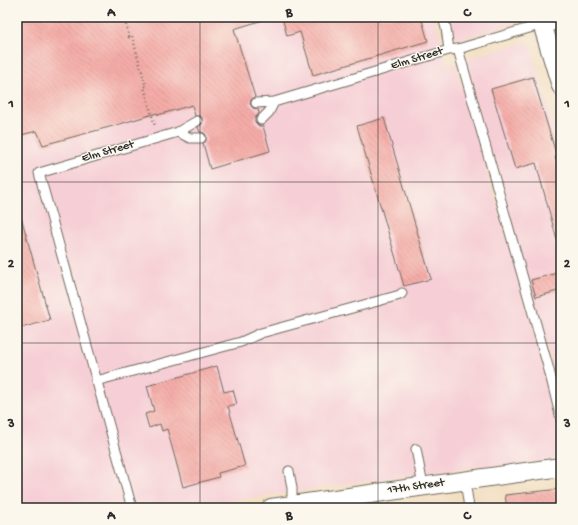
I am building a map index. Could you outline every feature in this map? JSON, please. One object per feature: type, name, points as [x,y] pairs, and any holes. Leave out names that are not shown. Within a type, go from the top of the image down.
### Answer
[{"type":"street","name":"Elm Street","points":[[542,20],[561,19]]},
{"type":"street","points":[[542,20],[561,86]]},
{"type":"street","name":"17th Street","points":[[271,508],[292,505],[358,502],[423,486],[561,467]]},
{"type":"lane","points":[[443,17],[549,370],[561,418]]},
{"type":"lane","name":"Elm Street","points":[[256,103],[274,102],[453,49],[542,20]]},
{"type":"lane","points":[[261,120],[269,112],[274,102]]},
{"type":"lane","name":"Elm Street","points":[[96,381],[39,173],[178,132],[196,121]]},
{"type":"lane","points":[[178,132],[190,138],[202,138]]},
{"type":"lane","points":[[132,508],[96,381],[241,342],[260,333],[400,295],[402,292]]},
{"type":"lane","points":[[416,449],[423,486]]},
{"type":"lane","points":[[289,472],[292,505]]},
{"type":"lane","points":[[465,480],[469,508]]},
{"type":"path","points":[[124,17],[129,37],[132,36],[146,86],[144,87],[155,127]]},
{"type":"shaded area","points":[[17,17],[434,17],[448,65],[455,63],[561,421],[561,459],[481,470],[480,466],[176,508],[17,508]]},
{"type":"shaded area","points":[[449,17],[521,17],[523,21],[456,41]]},
{"type":"shaded area","points":[[529,41],[561,151],[561,397],[461,61]]},
{"type":"building","points":[[17,17],[263,17],[263,20],[234,29],[255,97],[251,100],[250,104],[253,108],[258,109],[259,113],[255,118],[255,122],[259,126],[263,126],[270,151],[210,169],[203,143],[206,141],[206,135],[200,132],[198,127],[202,124],[202,118],[200,116],[195,116],[192,105],[158,115],[157,113],[43,145],[37,131],[17,136]]},
{"type":"building","points":[[282,17],[421,17],[428,41],[313,75],[300,32],[287,36]]},
{"type":"building","points":[[533,77],[557,157],[555,157],[561,177],[561,240],[557,240],[536,163],[515,169],[491,89]]},
{"type":"building","points":[[384,118],[431,279],[404,286],[357,126]]},
{"type":"building","points":[[17,217],[21,217],[50,320],[17,329]]},
{"type":"building","points":[[561,272],[561,290],[536,297],[531,280]]},
{"type":"building","points":[[217,366],[224,392],[233,390],[237,404],[228,406],[245,466],[218,473],[219,477],[183,487],[167,429],[162,431],[160,424],[149,428],[145,414],[154,411],[147,386]]},
{"type":"building","points":[[561,489],[561,508],[507,508],[505,495]]}]
